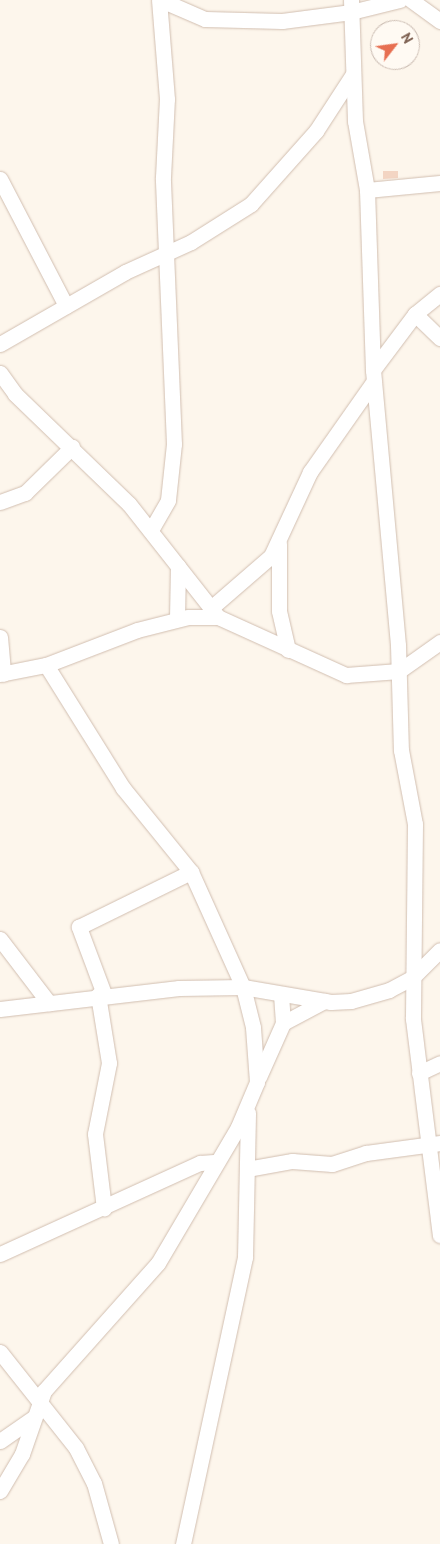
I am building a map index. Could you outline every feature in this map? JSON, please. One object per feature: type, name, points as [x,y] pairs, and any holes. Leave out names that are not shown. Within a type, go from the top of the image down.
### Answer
[{"type":"street","points":[[151,530],[168,500],[172,480],[162,140],[167,99],[160,0],[205,18],[282,21],[351,6],[400,0]]},
{"type":"street","points":[[411,0],[440,21]]},
{"type":"street","points":[[351,6],[355,121],[367,190],[374,376],[399,671],[401,750],[417,853],[413,977],[419,1073],[435,1143],[440,1236]]},
{"type":"street","points":[[0,344],[126,272],[166,255],[218,226],[267,190],[316,131],[353,74]]},
{"type":"street","points":[[0,179],[66,306]]},
{"type":"street","points":[[367,190],[440,183]]},
{"type":"street","points":[[0,637],[2,674],[46,665],[177,618],[214,612],[271,556],[310,472],[415,314],[440,294]]},
{"type":"street","points":[[415,314],[440,338]]},
{"type":"street","points":[[0,373],[15,394],[72,447],[151,530],[214,612],[288,650],[346,675],[399,671],[440,642]]},
{"type":"street","points":[[0,502],[25,493],[72,447]]},
{"type":"street","points":[[279,542],[279,611],[288,650]]},
{"type":"street","points":[[177,618],[178,566]]},
{"type":"street","points":[[46,665],[123,788],[191,872],[243,987],[253,1027],[257,1082]]},
{"type":"street","points":[[104,1208],[95,1134],[109,1063],[101,994],[78,927],[191,872]]},
{"type":"street","points":[[0,938],[48,1003]]},
{"type":"street","points":[[0,1009],[101,994],[243,987],[324,1001],[376,997],[413,977],[440,950]]},
{"type":"street","points":[[0,1491],[22,1454],[33,1418],[50,1383],[158,1263],[214,1162],[248,1107],[283,1023],[281,994]]},
{"type":"street","points":[[283,1023],[324,1001]]},
{"type":"street","points":[[419,1073],[440,1063]]},
{"type":"street","points":[[183,1544],[245,1257],[248,1107]]},
{"type":"street","points":[[247,1169],[292,1161],[332,1164],[435,1143]]},
{"type":"street","points":[[0,1254],[200,1163],[214,1162]]},
{"type":"street","points":[[0,1352],[76,1448],[94,1483],[111,1544]]},
{"type":"street","points":[[0,1441],[33,1418]]},
{"type":"building","points":[[383,171],[398,171],[398,178],[383,179]]}]
